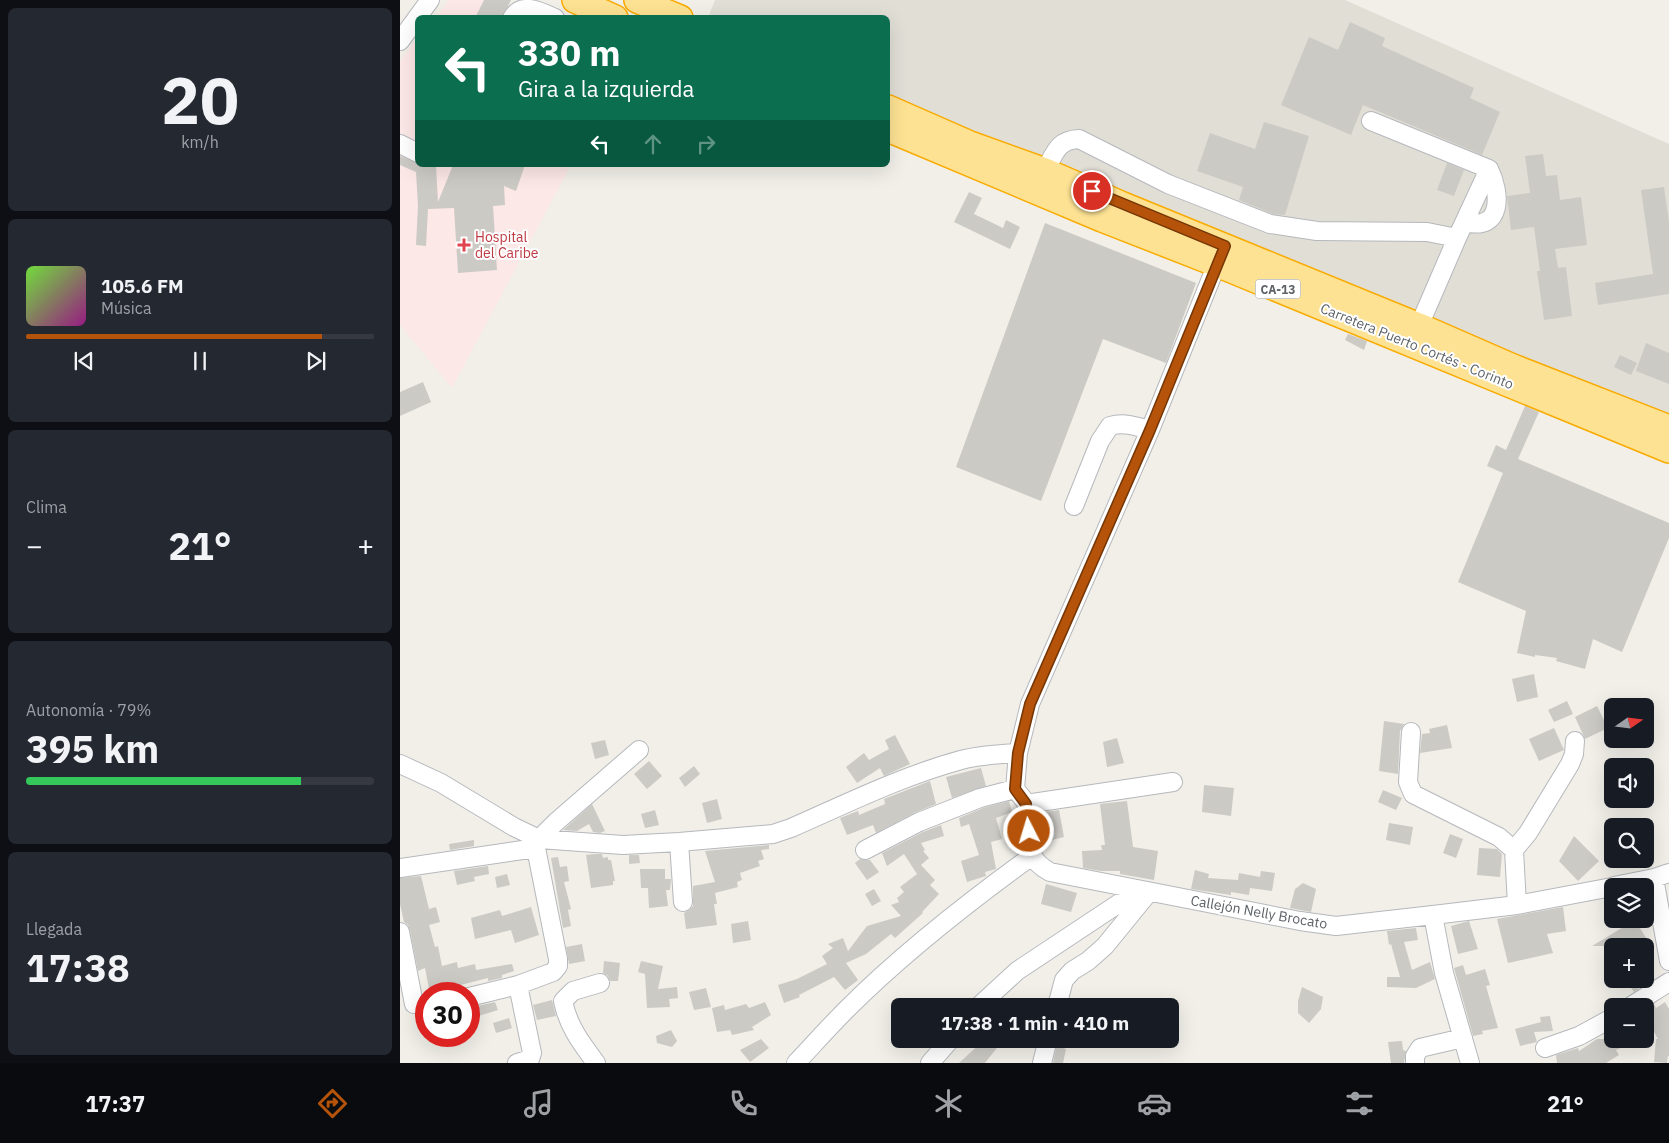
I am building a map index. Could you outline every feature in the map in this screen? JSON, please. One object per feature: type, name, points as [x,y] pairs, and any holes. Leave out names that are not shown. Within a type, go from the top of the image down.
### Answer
[{"type":"highway","points":[[575,0],[608,15]]},
{"type":"highway","points":[[637,0],[668,9]]},
{"type":"highway","name":"Carretera Puerto Cortés - Corinto","points":[[890,109],[970,144],[1045,171],[1221,255],[1572,400],[1669,428]]},
{"type":"highway","name":"Carretera Puerto Cortés - Corinto","points":[[890,130],[1102,219],[1221,255],[1419,326],[1572,400],[1669,450]]},
{"type":"street","points":[[419,15],[430,0]]},
{"type":"street","points":[[515,15],[520,9],[528,8],[547,15]]},
{"type":"street","points":[[400,41],[415,20]]},
{"type":"street","points":[[1370,120],[1489,169],[1496,188],[1498,204],[1495,213],[1487,221],[1471,224],[1465,222]]},
{"type":"street","points":[[1045,171],[1060,144],[1068,139],[1079,139],[1168,184],[1270,224],[1316,231],[1427,232],[1457,238]]},
{"type":"street","points":[[400,144],[415,152]]},
{"type":"street","points":[[1419,326],[1489,169]]},
{"type":"street","points":[[796,1063],[846,1010],[917,945],[968,902],[1032,856],[1026,804],[1015,789],[1018,753],[1030,704],[1150,430],[1221,255]]},
{"type":"street","points":[[1074,506],[1100,442],[1110,426],[1119,423],[1150,430]]},
{"type":"street","points":[[1411,732],[1408,782],[1413,794],[1498,837],[1514,850],[1517,906]]},
{"type":"street","points":[[1514,850],[1528,833],[1570,764],[1574,754],[1575,741]]},
{"type":"street","points":[[537,844],[556,822],[639,750]]},
{"type":"street","points":[[400,868],[537,844],[622,845],[773,834],[925,771],[989,754],[1018,753]]},
{"type":"street","points":[[400,764],[441,783],[514,827],[537,844],[558,966],[553,972],[518,985],[480,994]]},
{"type":"street","points":[[1026,804],[1173,782]]},
{"type":"street","points":[[865,850],[919,822],[980,798],[1015,789]]},
{"type":"street","points":[[679,842],[683,902]]},
{"type":"street","name":"Callejón Nelly Brocato","points":[[1032,856],[1039,866],[1050,872],[1300,921],[1336,926],[1517,906],[1604,888]]},
{"type":"street","points":[[1662,876],[1669,961]]},
{"type":"street","points":[[988,998],[1017,972],[1144,891]]},
{"type":"street","points":[[1059,998],[1064,980],[1072,970],[1088,961],[1105,946],[1144,891]]},
{"type":"street","points":[[1433,915],[1444,973],[1470,1063]]},
{"type":"street","points":[[400,932],[413,1004]]},
{"type":"street","points":[[1644,998],[1669,982]]},
{"type":"street","points":[[596,1063],[575,1035],[566,1016],[563,1001],[573,991],[600,983]]},
{"type":"street","points":[[516,1063],[530,1059],[532,1053],[518,985]]},
{"type":"street","points":[[1545,1048],[1579,1036],[1604,1022]]},
{"type":"street","points":[[1415,1063],[1415,1056],[1420,1048],[1463,1038]]},
{"type":"street","points":[[930,1063],[943,1048]]},
{"type":"street","points":[[1042,1063],[1046,1048]]},
{"type":"shaded area","points":[[449,0],[498,0],[533,15],[437,15]]},
{"type":"shaded area","points":[[715,0],[1345,0],[1669,144],[1669,419],[890,98],[890,15],[709,15]]},
{"type":"shaded area","name":"Hospital del Caribe","points":[[415,42],[415,167],[570,167],[452,388],[400,325],[400,61]]},
{"type":"building","points":[[484,0],[511,0],[504,15],[476,15]]},
{"type":"building","points":[[1350,22],[1385,38],[1382,46],[1474,88],[1470,98],[1500,112],[1482,155],[1363,105],[1351,135],[1281,105],[1309,37],[1338,50]]},
{"type":"building","points":[[1264,122],[1309,136],[1285,215],[1273,214],[1239,200],[1243,187],[1197,171],[1210,133],[1255,149]]},
{"type":"building","points":[[1543,154],[1546,176],[1557,175],[1560,200],[1581,197],[1587,245],[1555,249],[1558,268],[1566,267],[1572,316],[1544,320],[1537,271],[1540,271],[1534,227],[1511,230],[1507,196],[1530,193],[1525,156]]},
{"type":"building","points":[[400,156],[415,162],[415,167],[436,167],[438,202],[452,167],[524,167],[516,191],[504,186],[505,205],[493,206],[497,270],[458,273],[454,208],[428,209],[426,246],[416,245],[418,206],[416,172],[400,165]]},
{"type":"building","points":[[1447,163],[1464,170],[1454,196],[1437,190]]},
{"type":"building","points":[[1664,187],[1669,222],[1669,294],[1598,305],[1595,283],[1653,274],[1641,190]]},
{"type":"building","points":[[969,192],[982,198],[974,214],[1003,228],[1006,220],[1020,227],[1010,249],[954,222]]},
{"type":"building","points":[[1045,223],[1196,283],[1166,363],[1103,339],[1041,501],[956,467]]},
{"type":"building","points":[[1348,334],[1367,341],[1364,350],[1345,340]]},
{"type":"building","points":[[1646,343],[1669,353],[1669,384],[1636,371]]},
{"type":"building","points":[[1620,355],[1637,363],[1631,375],[1614,367]]},
{"type":"building","points":[[423,382],[431,402],[400,416],[400,392]]},
{"type":"building","points":[[1525,406],[1539,412],[1518,459],[1669,523],[1669,538],[1622,652],[1593,639],[1585,669],[1556,661],[1557,658],[1535,655],[1535,657],[1517,653],[1526,611],[1458,582],[1503,473],[1487,466],[1496,445],[1506,450]]},
{"type":"building","points":[[1534,674],[1538,697],[1517,702],[1512,679]]},
{"type":"building","points":[[1567,701],[1573,714],[1554,722],[1548,710]]},
{"type":"building","points":[[1597,706],[1604,720],[1604,730],[1585,739],[1575,717]]},
{"type":"building","points":[[1384,721],[1404,724],[1400,731],[1398,774],[1379,771]]},
{"type":"building","points":[[1447,725],[1452,748],[1420,753],[1422,734],[1430,733],[1429,729]]},
{"type":"building","points":[[1554,728],[1564,750],[1539,761],[1529,739]]},
{"type":"building","points":[[895,735],[910,764],[884,776],[880,768],[857,783],[846,767],[864,753],[869,760],[889,749],[885,740]]},
{"type":"building","points":[[1117,738],[1124,763],[1107,767],[1103,742]]},
{"type":"building","points":[[605,740],[609,755],[595,759],[591,743]]},
{"type":"building","points":[[649,761],[662,776],[647,789],[634,774]]},
{"type":"building","points":[[694,766],[700,774],[685,787],[679,778]]},
{"type":"building","points":[[981,768],[986,786],[952,798],[946,777]]},
{"type":"building","points":[[930,781],[936,804],[876,833],[873,825],[847,835],[840,818],[858,811],[859,815],[885,804],[884,799]]},
{"type":"building","points":[[1204,785],[1234,788],[1231,816],[1202,812]]},
{"type":"building","points":[[1383,790],[1402,798],[1396,810],[1378,802]]},
{"type":"building","points":[[717,799],[722,819],[707,823],[702,803]]},
{"type":"building","points":[[1009,801],[1012,812],[996,818],[1002,839],[991,842],[996,869],[985,872],[986,876],[967,882],[961,861],[979,855],[969,824],[961,827],[959,818],[983,808]]},
{"type":"building","points":[[1127,801],[1133,847],[1158,851],[1154,880],[1120,874],[1120,871],[1101,871],[1083,868],[1082,851],[1102,850],[1101,845],[1105,845],[1100,804]]},
{"type":"building","points":[[592,804],[605,831],[600,833],[593,832],[589,824],[577,831],[563,830]]},
{"type":"building","points":[[655,810],[659,825],[645,828],[641,814]]},
{"type":"building","points":[[1059,810],[1064,837],[1040,843],[1039,813]]},
{"type":"building","points":[[1389,823],[1413,827],[1410,845],[1386,840]]},
{"type":"building","points":[[941,825],[944,836],[921,843],[925,850],[923,851],[929,858],[921,865],[935,880],[930,885],[939,894],[923,913],[895,938],[891,934],[866,954],[846,963],[858,980],[845,990],[834,977],[799,995],[800,997],[784,1003],[778,985],[797,979],[827,964],[822,956],[833,948],[828,944],[843,938],[848,951],[867,926],[901,916],[891,905],[899,902],[897,898],[904,892],[900,887],[917,874],[904,854],[887,866],[882,853]]},
{"type":"building","points":[[1450,834],[1463,839],[1456,858],[1443,853]]},
{"type":"building","points":[[1574,836],[1599,861],[1578,881],[1559,861]]},
{"type":"building","points":[[474,840],[474,846],[450,850],[449,844]]},
{"type":"building","points":[[769,845],[769,849],[761,850],[764,859],[758,861],[760,866],[740,873],[742,880],[737,882],[738,887],[715,893],[717,904],[714,904],[717,925],[686,929],[684,913],[693,906],[693,886],[715,882],[705,851]]},
{"type":"building","points":[[1479,848],[1497,849],[1502,854],[1500,877],[1477,875]]},
{"type":"building","points":[[602,854],[603,858],[608,857],[608,860],[611,860],[615,881],[613,881],[613,885],[591,888],[586,855]]},
{"type":"building","points":[[629,855],[639,855],[640,863],[629,864]]},
{"type":"building","points":[[558,857],[560,867],[567,866],[569,881],[564,882],[571,909],[568,910],[571,926],[563,928],[551,858]]},
{"type":"building","points":[[860,859],[870,860],[879,872],[867,880],[855,863]]},
{"type":"building","points":[[488,866],[489,874],[474,877],[475,881],[457,885],[454,871]]},
{"type":"building","points":[[640,869],[665,869],[665,879],[671,879],[670,890],[666,890],[668,906],[649,908],[648,888],[641,888]]},
{"type":"building","points":[[1195,870],[1209,874],[1208,878],[1238,880],[1239,873],[1260,877],[1261,871],[1275,873],[1272,891],[1250,888],[1249,895],[1231,892],[1231,895],[1191,889]]},
{"type":"building","points":[[507,874],[510,885],[497,888],[495,877]]},
{"type":"building","points":[[421,876],[429,909],[436,907],[440,922],[429,925],[435,947],[438,946],[442,966],[457,962],[458,968],[475,964],[476,970],[512,964],[514,971],[502,975],[502,978],[488,981],[488,978],[472,982],[428,982],[425,968],[418,971],[410,930],[404,922],[400,904],[400,878]]},
{"type":"building","points":[[1303,883],[1316,889],[1311,912],[1290,908],[1295,889]]},
{"type":"building","points":[[1046,884],[1077,893],[1071,912],[1041,904]]},
{"type":"building","points":[[874,889],[881,901],[872,906],[865,894]]},
{"type":"building","points":[[531,907],[539,935],[515,943],[511,930],[475,939],[471,918],[500,910],[502,916]]},
{"type":"building","points":[[1563,907],[1566,931],[1547,934],[1553,953],[1508,963],[1497,919]]},
{"type":"building","points":[[748,921],[751,940],[733,943],[731,924]]},
{"type":"building","points":[[1469,921],[1478,949],[1458,954],[1451,926]]},
{"type":"building","points":[[1416,928],[1418,940],[1404,942],[1412,970],[1430,962],[1435,979],[1416,988],[1387,987],[1387,977],[1400,977],[1391,944],[1389,945],[1387,931]]},
{"type":"building","points":[[1622,928],[1640,928],[1646,938],[1605,938]]},
{"type":"building","points":[[1604,939],[1604,946],[1592,946]]},
{"type":"building","points":[[582,944],[585,961],[569,964],[566,947]]},
{"type":"building","points":[[604,961],[620,963],[618,981],[610,981],[608,976],[603,973]]},
{"type":"building","points":[[641,961],[663,966],[658,989],[677,987],[678,998],[669,999],[670,1007],[647,1008],[645,974],[638,972]]},
{"type":"building","points":[[1463,965],[1466,975],[1485,969],[1490,985],[1486,986],[1498,1028],[1482,1031],[1483,1034],[1473,1036],[1454,968]]},
{"type":"building","points":[[1302,987],[1323,997],[1321,1009],[1309,1023],[1298,1013],[1298,1001]]},
{"type":"building","points":[[706,988],[711,1007],[694,1010],[689,992]]},
{"type":"building","points":[[1631,988],[1640,988],[1634,992]]},
{"type":"building","points":[[552,1000],[556,1016],[537,1020],[533,1005]]},
{"type":"building","points":[[495,1002],[498,1010],[480,1016],[480,1005]]},
{"type":"building","points":[[765,1002],[771,1015],[752,1027],[754,1030],[732,1035],[730,1030],[717,1032],[712,1008],[724,1005],[725,1010],[746,1004],[749,1008]]},
{"type":"building","points":[[1665,1002],[1669,1009],[1669,1057],[1668,1055],[1667,1063],[1654,1062],[1656,1039],[1658,1039],[1654,1032],[1654,1004],[1656,1008]]},
{"type":"building","points":[[1550,1016],[1553,1031],[1534,1032],[1537,1042],[1520,1046],[1515,1029],[1541,1022],[1540,1017]]},
{"type":"building","points":[[509,1018],[512,1028],[496,1033],[493,1023]]},
{"type":"building","points":[[671,1030],[677,1041],[672,1047],[657,1043],[656,1036]]},
{"type":"building","points":[[761,1039],[769,1048],[750,1062],[740,1050]]},
{"type":"building","points":[[1597,1039],[1604,1039],[1604,1048],[1621,1048],[1616,1050],[1619,1055],[1606,1063],[1557,1063],[1556,1055],[1578,1048],[1579,1051]]},
{"type":"building","points":[[1402,1041],[1403,1050],[1406,1051],[1404,1063],[1391,1063],[1388,1042]]},
{"type":"building","points":[[975,1048],[997,1048],[985,1063],[959,1063]]},
{"type":"building","points":[[1056,1048],[1066,1049],[1063,1063],[1053,1063]]},
{"type":"place","name":"Hospital del Caribe","points":[[464,245]]},
{"type":"route","points":[[1029,831],[1026,804],[1015,789],[1018,753],[1030,704],[1150,430],[1225,246],[1092,191]]}]
